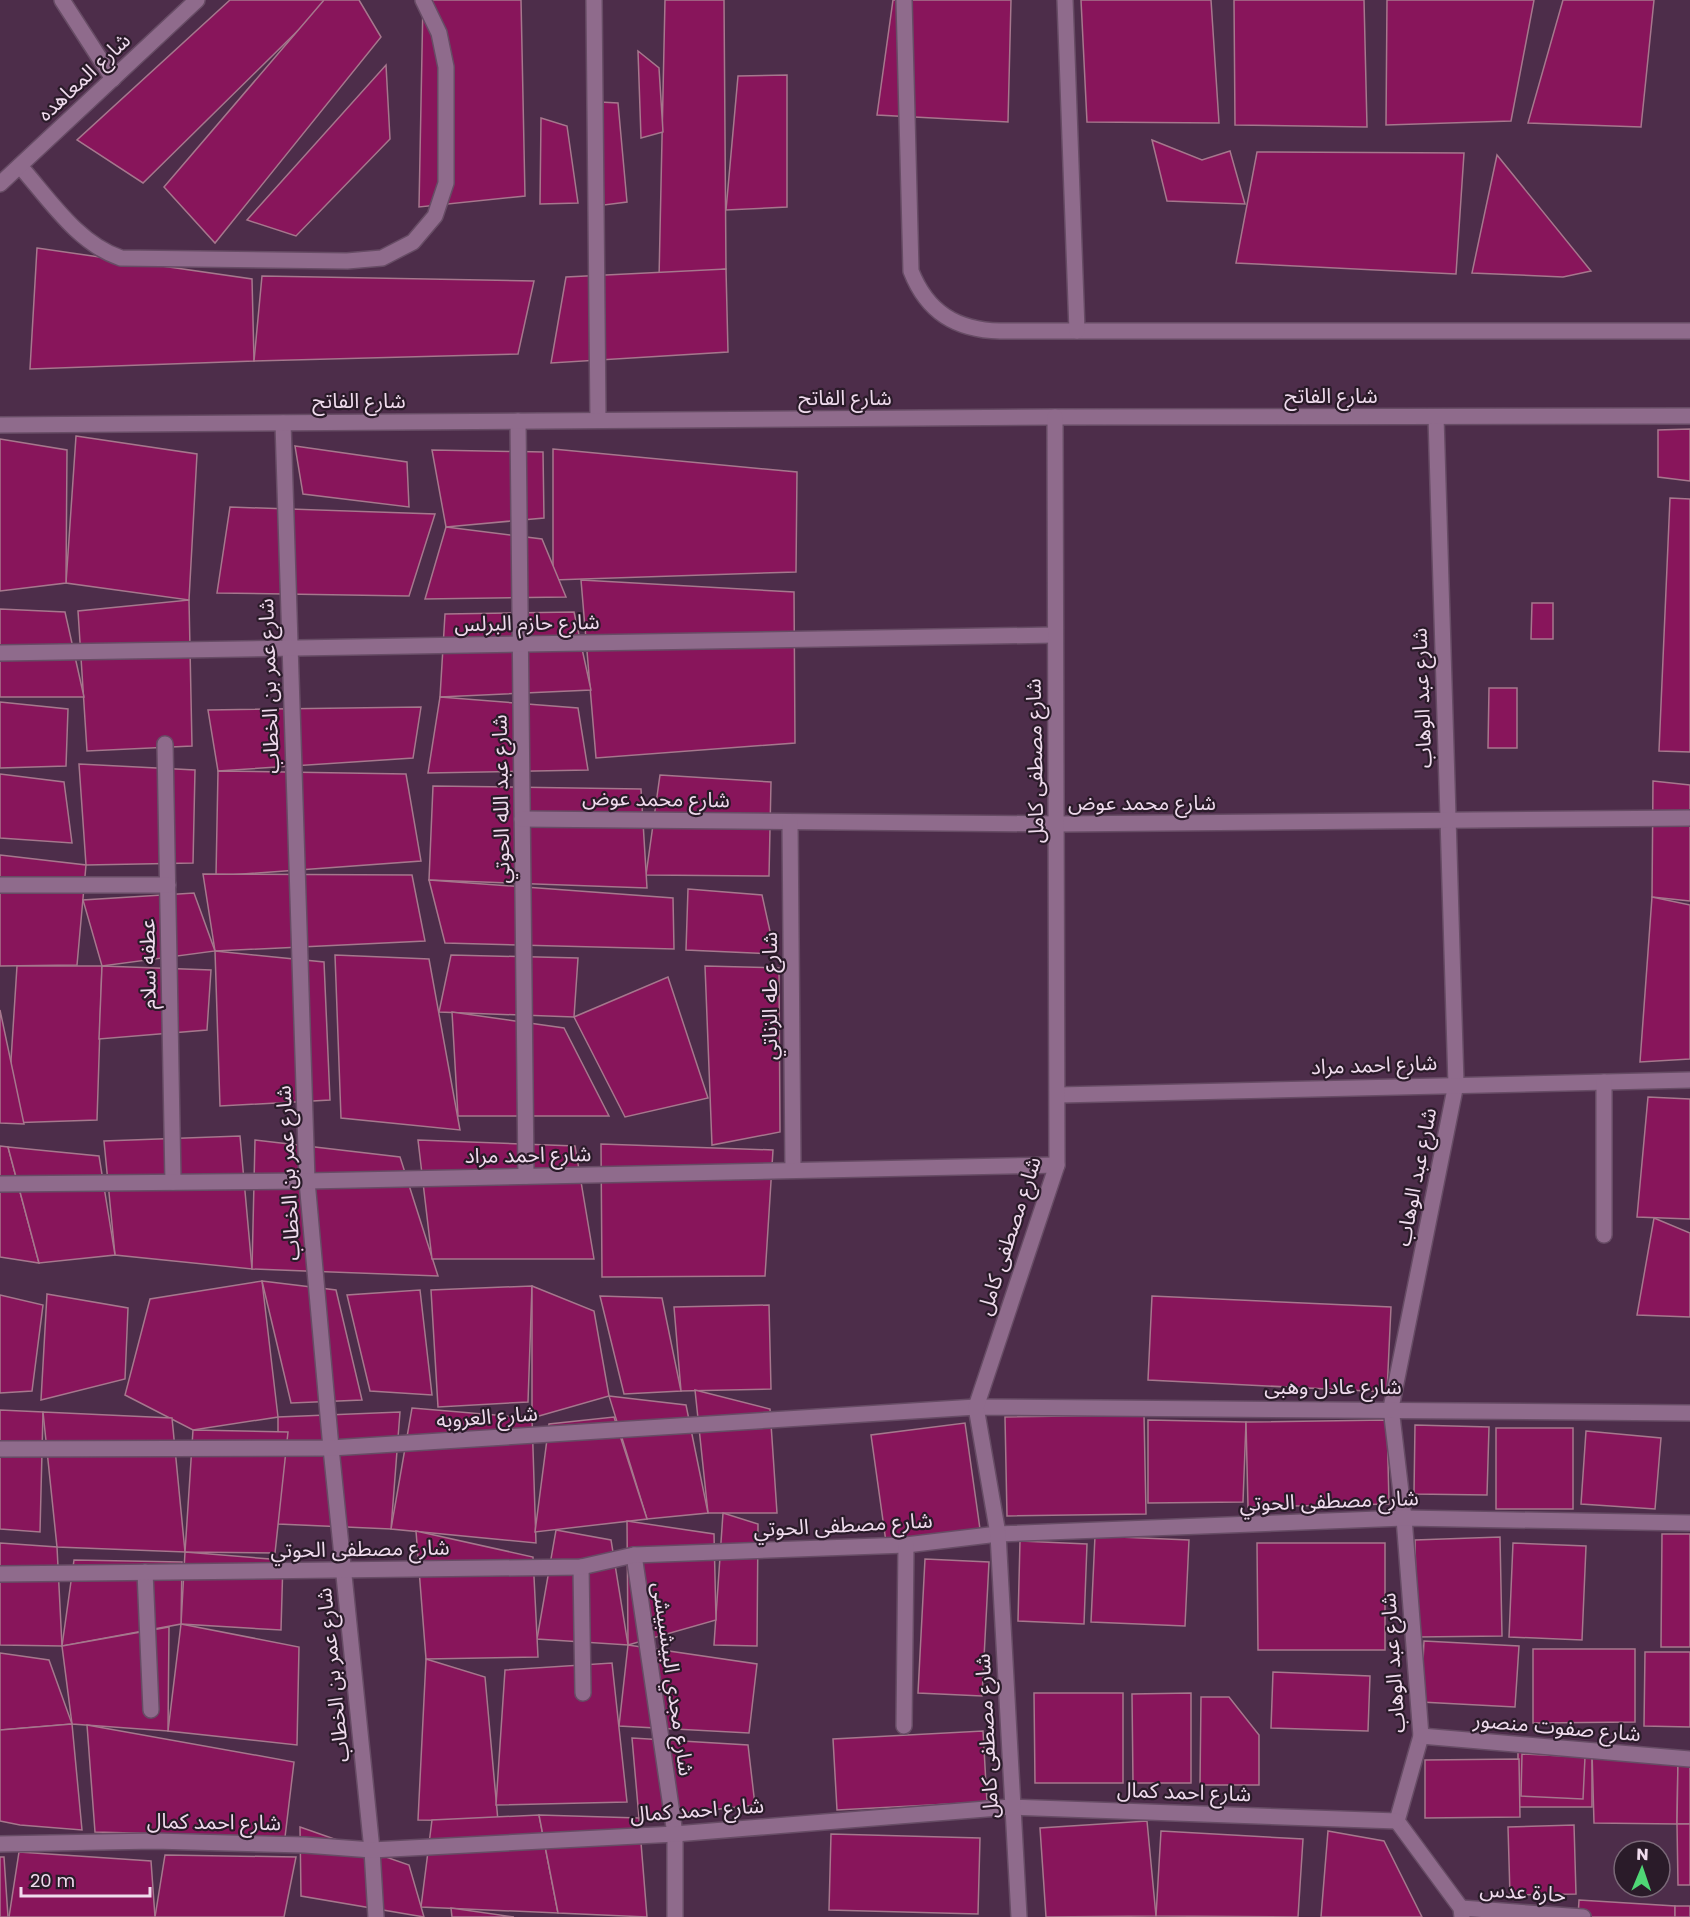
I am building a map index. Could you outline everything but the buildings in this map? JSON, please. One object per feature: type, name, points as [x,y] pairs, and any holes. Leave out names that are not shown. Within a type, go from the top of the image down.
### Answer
[{"type":"street","points":[[62,0],[113,79]]},
{"type":"street","name":"شارع المعاهده","points":[[0,184],[197,0]]},
{"type":"street","points":[[20,166],[87,241],[104,253],[121,258],[347,261],[382,258],[413,242],[435,216],[446,183],[446,67],[439,33],[423,0]]},
{"type":"street","points":[[594,0],[598,420]]},
{"type":"street","points":[[904,0],[911,271],[918,288],[941,315],[959,325],[979,330],[1077,331],[1690,331]]},
{"type":"street","points":[[1065,0],[1077,331]]},
{"type":"street","name":"شارع الفاتح","points":[[0,425],[1055,417],[1690,416]]},
{"type":"street","name":"شارع مصطفى كامل","points":[[1019,1917],[1011,1807],[998,1534],[976,1407],[1058,1165],[1054,635],[1055,417]]},
{"type":"street","name":"شارع عبد الوهاب","points":[[1397,1821],[1421,1736],[1404,1518],[1391,1408],[1456,1084],[1436,417]]},
{"type":"street","name":"شارع عبد الله الحوتي","points":[[518,421],[526,1176]]},
{"type":"street","name":"شارع عمر بن الخطاب","points":[[283,423],[307,1181],[331,1448],[372,1850],[376,1917]]},
{"type":"street","name":"شارع حازم البرلس","points":[[0,653],[1054,635]]},
{"type":"street","name":"عطفه سلام","points":[[165,744],[173,1182]]},
{"type":"street","name":"شارع محمد عوض","points":[[522,819],[1057,825],[1690,818]]},
{"type":"street","name":"شارع طه الزناتي","points":[[790,822],[792,1170]]},
{"type":"street","points":[[0,885],[168,885]]},
{"type":"street","name":"شارع احمد مراد","points":[[1059,1095],[1690,1080]]},
{"type":"street","points":[[1604,1082],[1604,1235]]},
{"type":"street","name":"شارع احمد مراد","points":[[0,1184],[307,1181],[1058,1165]]},
{"type":"street","name":"شارع عادل وهبى","points":[[976,1407],[1391,1408],[1690,1413]]},
{"type":"street","name":"شارع العروبه","points":[[0,1449],[331,1448],[976,1407]]},
{"type":"street","name":"شارع مصطفى الحوتي","points":[[0,1574],[581,1568],[634,1555],[906,1545],[998,1534],[1404,1518],[1690,1523]]},
{"type":"street","points":[[904,1726],[906,1545]]},
{"type":"street","name":"شارع مجدي البيشبيشى","points":[[634,1555],[675,1834],[675,1917]]},
{"type":"street","points":[[581,1568],[583,1693]]},
{"type":"street","points":[[146,1572],[150,1710]]},
{"type":"street","name":"شارع صفوت منصور","points":[[1421,1736],[1690,1760]]},
{"type":"street","name":"شارع احمد كمال","points":[[0,1844],[154,1841],[305,1845],[372,1850],[675,1834],[1011,1807],[1397,1821]]},
{"type":"street","points":[[1397,1821],[1462,1913]]},
{"type":"street","name":"حارة عدس","points":[[1462,1913],[1583,1917]]}]
